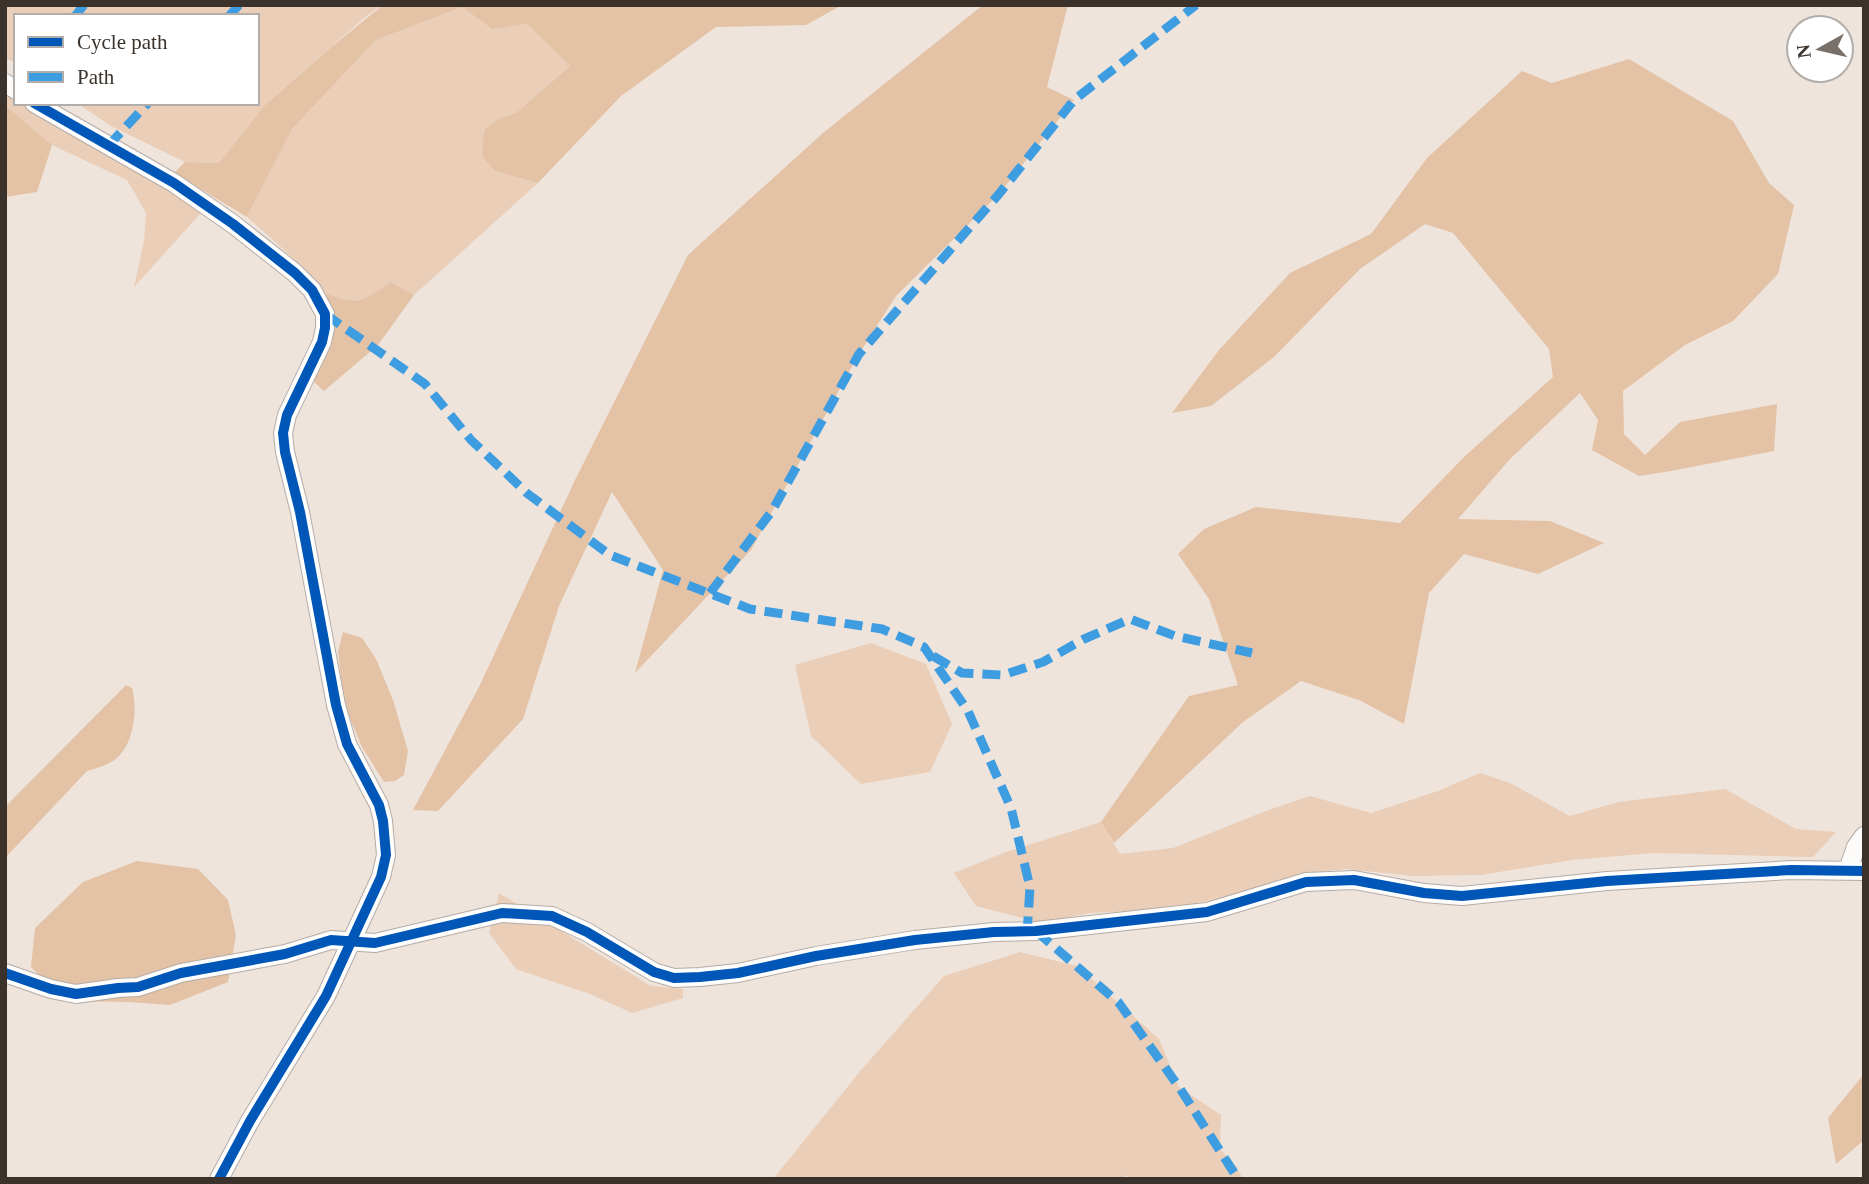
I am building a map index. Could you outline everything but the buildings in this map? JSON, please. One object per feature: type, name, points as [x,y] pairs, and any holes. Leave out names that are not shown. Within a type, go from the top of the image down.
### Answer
[{"type":"street","points":[[38,105],[174,183],[233,224],[295,273],[312,290],[325,314],[326,328],[322,342],[287,415],[283,433],[285,452],[300,512],[336,705],[347,744],[379,805],[386,855],[381,877],[326,996],[256,1110],[219,1179]]},
{"type":"street","points":[[5,973],[51,989],[76,994],[138,987],[181,973],[285,954],[331,940],[375,943],[502,913],[552,916],[587,932],[654,972],[674,978],[700,977],[738,973],[816,956],[915,940],[994,932],[1036,931],[1207,912],[1306,882],[1354,880],[1462,897],[1607,881],[1791,870],[1856,870],[1856,847],[1864,836]]},
{"type":"shaded area","points":[[5,5],[382,5],[265,105],[219,163],[185,162],[111,126],[80,105],[259,105],[259,14],[14,14],[14,62],[5,58]]},
{"type":"shaded area","points":[[383,5],[842,5],[806,25],[716,27],[621,96],[538,183],[495,171],[482,156],[485,129],[500,118],[516,113],[570,66],[527,24],[492,29],[462,7],[376,40],[292,129],[247,217],[174,173],[185,162],[219,163],[265,105]]},
{"type":"shaded area","points":[[983,5],[1068,5],[1047,87],[1074,100],[999,194],[896,296],[859,354],[751,550],[635,673],[663,570],[612,492],[559,606],[523,719],[438,811],[413,810],[480,685],[575,480],[688,255],[823,133]]},
{"type":"shaded area","points":[[462,7],[492,29],[527,24],[570,66],[516,113],[500,118],[495,171],[538,183],[414,295],[391,282],[362,301],[346,301],[323,292],[292,257],[247,217],[292,129],[376,40]]},
{"type":"shaded area","points":[[1629,59],[1733,121],[1769,183],[1794,205],[1778,274],[1733,321],[1685,345],[1623,391],[1624,434],[1645,455],[1680,422],[1777,404],[1774,451],[1639,476],[1592,450],[1598,420],[1580,393],[1510,459],[1458,519],[1550,521],[1604,543],[1538,574],[1464,554],[1429,593],[1404,724],[1359,700],[1301,681],[1243,722],[1114,843],[1101,822],[1189,696],[1238,685],[1209,599],[1178,554],[1204,529],[1256,507],[1400,523],[1464,457],[1553,377],[1549,349],[1453,233],[1425,224],[1360,269],[1274,357],[1211,406],[1172,413],[1219,350],[1290,273],[1371,234],[1427,158],[1522,71],[1552,83]]},
{"type":"shaded area","points":[[5,90],[14,97],[14,105],[26,105],[165,185],[201,213],[134,287],[144,241],[146,213],[127,180],[52,145],[5,105]]},
{"type":"shaded area","points":[[5,105],[52,145],[37,192],[5,197]]},
{"type":"shaded area","points":[[391,282],[414,295],[378,345],[324,391],[311,379],[333,330],[333,308],[323,292],[352,301],[372,295]]},
{"type":"shaded area","points":[[343,632],[362,638],[376,659],[393,700],[408,751],[404,775],[395,781],[384,782],[362,747],[344,704],[338,652]]},
{"type":"shaded area","points":[[871,643],[926,664],[952,724],[930,772],[861,784],[811,736],[795,665]]},
{"type":"shaded area","points":[[126,685],[132,688],[134,715],[131,734],[123,751],[111,762],[87,771],[5,858],[5,807]]},
{"type":"shaded area","points":[[1480,773],[1510,783],[1570,816],[1618,802],[1725,789],[1796,829],[1836,832],[1813,857],[1653,853],[1572,860],[1481,875],[1413,876],[1346,869],[1301,873],[1262,890],[1167,909],[1089,913],[1042,923],[976,906],[954,873],[1003,853],[1101,822],[1120,854],[1173,848],[1310,796],[1371,813],[1438,791]]},
{"type":"shaded area","points":[[137,861],[198,869],[228,900],[236,935],[228,982],[170,1005],[64,1001],[31,967],[35,928],[83,882]]},
{"type":"shaded area","points":[[499,893],[651,986],[683,989],[683,998],[632,1013],[590,994],[516,969],[489,933]]},
{"type":"shaded area","points":[[1020,952],[1077,966],[1159,1039],[1179,1087],[1221,1115],[1220,1149],[1236,1166],[1243,1179],[1130,1179],[1127,1175],[1121,1179],[773,1179],[862,1069],[944,976]]},
{"type":"shaded area","points":[[1864,1074],[1864,1140],[1836,1164],[1828,1118]]},
{"type":"marked path","points":[[77,14],[84,5]]},
{"type":"marked path","points":[[231,14],[239,5]]},
{"type":"marked path","points":[[710,593],[772,511],[859,354],[999,194],[1074,100],[1196,5]]},
{"type":"marked path","points":[[108,146],[146,105]]},
{"type":"marked path","points":[[325,314],[425,384],[471,440],[528,494],[610,555],[750,609],[882,629],[924,647],[968,711],[1011,808],[1030,887],[1027,935]]},
{"type":"marked path","points":[[933,656],[962,673],[1003,675],[1043,662],[1084,639],[1130,619],[1175,636],[1252,653]]},
{"type":"marked path","points":[[1036,931],[1119,1003],[1179,1087],[1238,1179]]},
{"type":"cycle path","points":[[38,105],[174,183],[233,224],[295,273],[312,290],[325,314],[322,342],[287,415],[283,433],[285,452],[300,512],[336,705],[347,744],[379,805],[386,855],[381,877],[326,996],[250,1121],[219,1179]]},
{"type":"cycle path","points":[[5,973],[51,989],[76,994],[138,987],[181,973],[285,954],[331,940],[375,943],[502,913],[552,916],[587,932],[654,972],[674,978],[700,977],[738,973],[816,956],[915,940],[994,932],[1036,931],[1207,912],[1306,882],[1354,880],[1424,893],[1462,896],[1607,881],[1791,870],[1864,871]]}]
